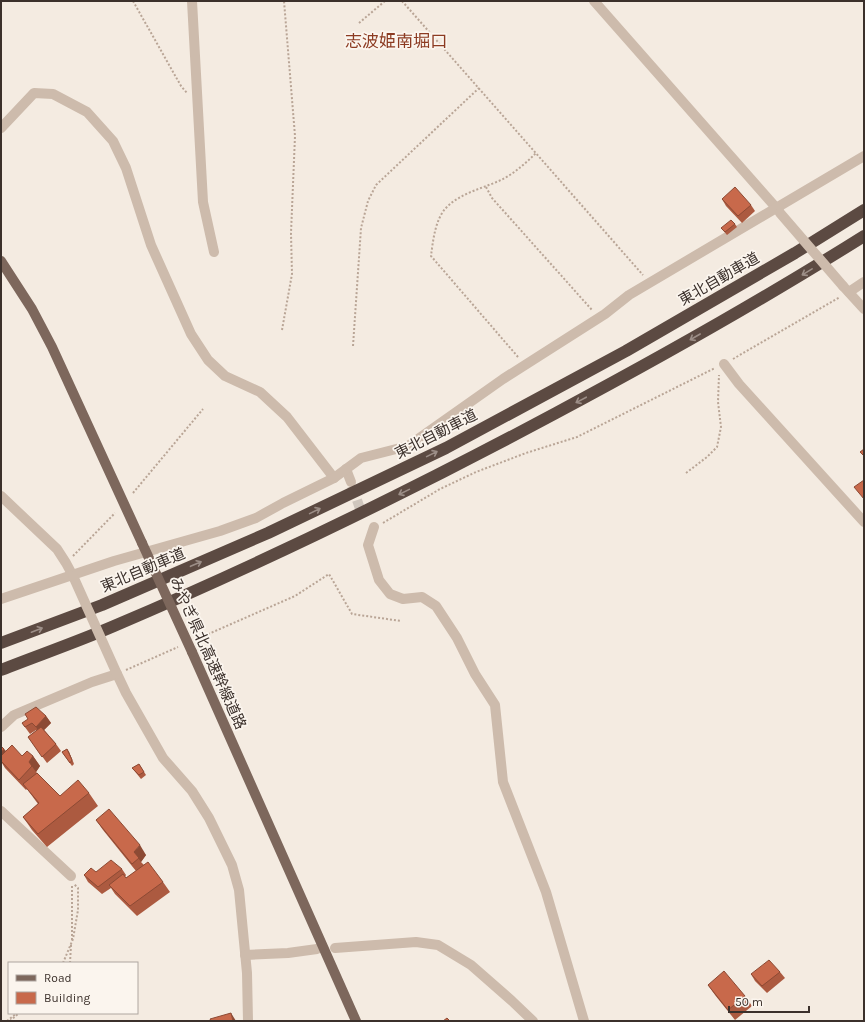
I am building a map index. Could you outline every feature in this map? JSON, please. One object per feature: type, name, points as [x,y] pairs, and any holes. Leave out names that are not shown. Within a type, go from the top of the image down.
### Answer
[{"type":"highway","name":"東北自動車道","points":[[1,644],[102,605],[268,533],[446,448],[626,351],[795,253],[864,210]]},
{"type":"highway","points":[[1,670],[112,627],[264,560],[460,465],[644,366],[808,271],[864,236]]},
{"type":"main road","name":"みやぎ県北高速幹線道路","points":[[1,261],[32,309],[52,347],[191,647],[356,1021]]},
{"type":"street","points":[[192,1],[203,202],[214,252]]},
{"type":"street","points":[[594,1],[864,309]]},
{"type":"street","points":[[1,128],[34,93],[53,94],[87,112],[113,142],[126,168],[151,245],[191,334],[208,360],[225,376],[260,392],[287,417],[334,478]]},
{"type":"street","points":[[1,599],[114,561],[220,531],[256,518],[334,478],[361,458],[408,446],[503,379],[600,318],[629,295],[778,210],[864,156]]},
{"type":"street","points":[[846,289],[864,282]]},
{"type":"street","points":[[724,364],[739,384],[864,522]]},
{"type":"street","points":[[346,468],[351,482]]},
{"type":"street","points":[[1,496],[57,549],[66,562],[126,693],[162,758],[192,791],[209,818],[232,865],[239,890],[245,955],[248,1021]]},
{"type":"street","points":[[374,527],[368,545],[379,580],[390,594],[403,599],[422,597],[436,606],[457,638],[475,674],[495,705],[503,782],[546,892],[584,1021]]},
{"type":"street","points":[[1,727],[14,715],[92,682],[117,674]]},
{"type":"street","points":[[1,811],[72,879]]},
{"type":"street","points":[[335,948],[416,942],[438,945],[471,965],[512,1000],[533,1021]]},
{"type":"street","points":[[245,955],[317,949]]},
{"type":"path","points":[[133,1],[181,86],[197,106]]},
{"type":"path","points":[[282,330],[292,274],[291,233],[295,136],[284,1]]},
{"type":"path","points":[[359,23],[385,1]]},
{"type":"path","points":[[402,1],[650,283]]},
{"type":"path","points":[[353,346],[361,228],[368,202],[376,185],[479,88]]},
{"type":"path","points":[[525,365],[431,256],[439,222],[444,210],[454,200],[506,177],[523,165],[536,153]]},
{"type":"path","points":[[486,187],[492,198],[600,318]]},
{"type":"path","points":[[374,527],[440,489],[476,472],[577,437],[724,364],[846,289]]},
{"type":"path","points":[[686,473],[717,446],[721,427],[718,402],[718,378],[724,364]]},
{"type":"path","points":[[133,493],[203,408]]},
{"type":"path","points":[[66,562],[115,513]]},
{"type":"path","points":[[191,647],[295,596],[329,574],[352,614],[401,621]]},
{"type":"path","points":[[117,674],[183,645]]},
{"type":"path","points":[[63,962],[73,939],[78,910],[78,888],[72,879]]},
{"type":"path","points":[[70,962],[72,879]]},
{"type":"path","points":[[8,1021],[17,1014]]},
{"type":"building","points":[[735,187],[751,205],[738,216],[722,199]]},
{"type":"building","points":[[731,220],[735,224],[725,232],[721,228]]},
{"type":"building","points":[[864,449],[864,456],[860,452]]},
{"type":"building","points":[[864,480],[864,499],[854,487]]},
{"type":"building","points":[[36,707],[46,716],[36,727],[32,723],[25,727],[22,723],[28,719],[25,714]]},
{"type":"building","points":[[41,727],[56,744],[42,757],[28,737]]},
{"type":"building","points":[[12,745],[22,756],[27,751],[33,756],[29,762],[32,766],[19,780],[1,761],[1,756]]},
{"type":"building","points":[[1,746],[4,749],[1,753]]},
{"type":"building","points":[[67,749],[72,760],[70,763],[62,752]]},
{"type":"building","points":[[139,764],[144,772],[139,775],[132,768]]},
{"type":"building","points":[[37,773],[60,796],[78,780],[89,793],[38,834],[23,817],[39,803],[23,784]]},
{"type":"building","points":[[109,809],[140,845],[134,852],[139,858],[132,864],[96,820]]},
{"type":"building","points":[[111,860],[122,869],[98,887],[84,875],[91,868],[96,872]]},
{"type":"building","points":[[148,862],[163,882],[130,906],[109,885],[123,874],[126,878]]},
{"type":"building","points":[[769,960],[780,972],[762,986],[751,974]]},
{"type":"building","points":[[724,971],[745,996],[728,1010],[708,985]]},
{"type":"building","points":[[231,1013],[233,1021],[211,1021],[210,1019]]},
{"type":"building","points":[[447,1018],[450,1021],[443,1021]]},
{"type":"tunnel","points":[[352,486],[363,517]]},
{"type":"district","name":"志波姫南堀口","points":[[396,41]]}]
